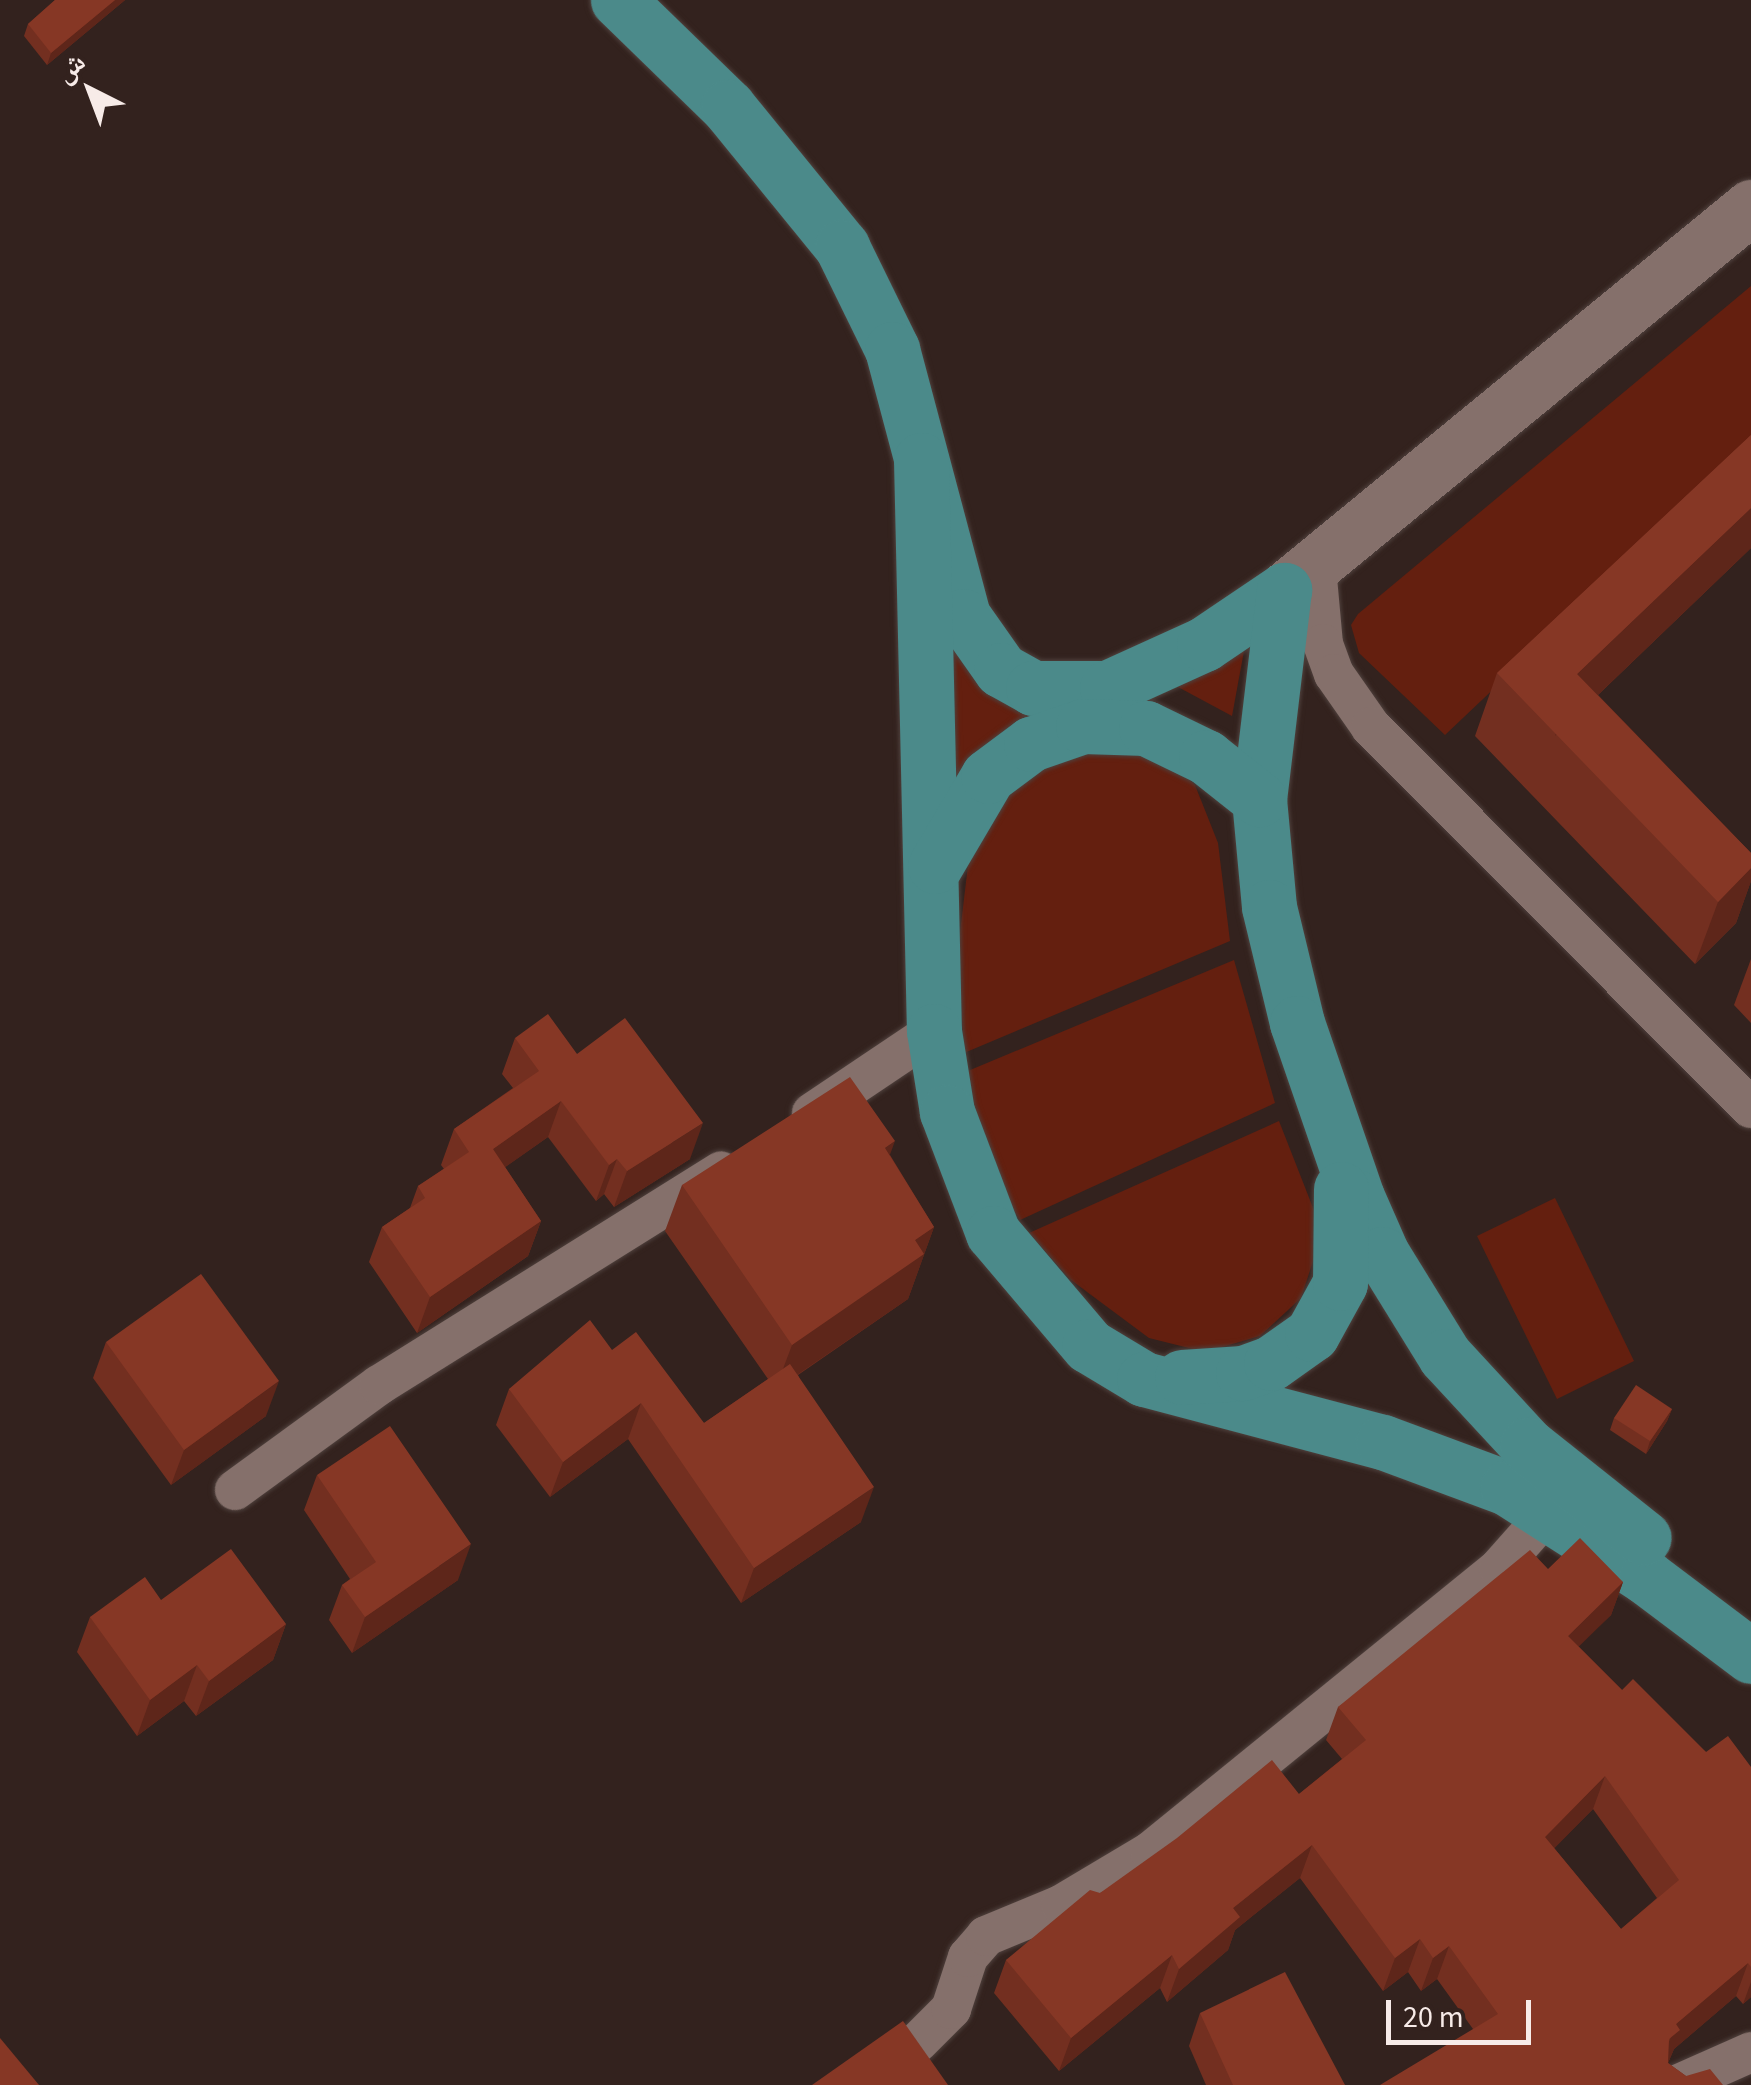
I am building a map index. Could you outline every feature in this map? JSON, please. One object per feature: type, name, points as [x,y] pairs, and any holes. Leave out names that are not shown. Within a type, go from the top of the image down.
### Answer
[{"type":"main road","points":[[618,0],[728,107],[842,247],[892,350],[963,616],[979,643],[1001,670],[1033,688],[1110,706],[1174,740],[1260,799]]},
{"type":"main road","points":[[921,460],[934,1031],[952,1127],[992,1232],[1088,1346],[1144,1378],[1448,1463],[1561,1499],[1751,1617]]},
{"type":"main road","points":[[932,870],[971,797],[1010,757],[1110,706],[1300,578]]},
{"type":"main road","points":[[1300,578],[1260,799],[1280,952],[1296,1023],[1382,1254],[1445,1356],[1527,1445],[1561,1499],[1751,1656]]},
{"type":"main road","points":[[1144,1378],[1243,1373],[1271,1363],[1312,1334],[1334,1296],[1344,1259],[1339,1140]]},
{"type":"street","points":[[1751,207],[1300,578],[1334,674],[1370,727],[1751,1108]]},
{"type":"street","points":[[235,1490],[379,1385],[770,1140],[934,1031]]},
{"type":"street","points":[[918,2042],[951,2009],[968,1956],[986,1936],[1061,1905],[1150,1852],[1499,1568],[1561,1499]]},
{"type":"street","points":[[1678,2085],[1751,2052]]},
{"type":"shaded area","points":[[1751,286],[1751,445],[1445,735],[1359,653],[1351,625],[1358,614]]},
{"type":"shaded area","points":[[944,612],[1033,712],[956,786]]},
{"type":"shaded area","points":[[1235,646],[1244,651],[1232,716],[1178,687]]},
{"type":"shaded area","points":[[1101,740],[1175,767],[1195,785],[1218,843],[1230,941],[964,1053],[958,949],[972,832],[1000,782]]},
{"type":"shaded area","points":[[1234,960],[1275,1103],[1020,1220],[996,1180],[963,1073]]},
{"type":"shaded area","points":[[1279,1121],[1317,1218],[1318,1246],[1301,1298],[1260,1336],[1205,1352],[1149,1338],[1071,1280],[1029,1233]]},
{"type":"shaded area","points":[[1555,1198],[1634,1361],[1557,1399],[1477,1236]]},
{"type":"building","points":[[55,0],[115,0],[51,53],[28,24]]},
{"type":"building","points":[[1751,435],[1751,508],[1577,674],[1751,853],[1751,868],[1718,902],[1497,673]]},
{"type":"building","points":[[548,1014],[577,1054],[625,1018],[703,1123],[627,1171],[617,1159],[609,1165],[561,1101],[493,1149],[541,1221],[430,1297],[382,1227],[425,1198],[418,1186],[469,1152],[454,1129],[539,1071],[515,1038]]},
{"type":"building","points":[[850,1077],[895,1141],[885,1148],[934,1227],[915,1240],[924,1254],[792,1345],[682,1185]]},
{"type":"building","points":[[201,1274],[279,1381],[184,1450],[106,1342]]},
{"type":"building","points":[[590,1320],[612,1350],[636,1332],[704,1423],[790,1364],[874,1487],[754,1568],[641,1403],[563,1462],[509,1389]]},
{"type":"building","points":[[1636,1385],[1672,1409],[1650,1441],[1614,1418]]},
{"type":"building","points":[[390,1426],[471,1544],[365,1617],[342,1585],[376,1562],[317,1475]]},
{"type":"building","points":[[1580,1538],[1623,1582],[1568,1636],[1622,1690],[1633,1679],[1706,1752],[1728,1736],[1751,1767],[1751,1967],[1748,1963],[1676,2024],[1680,2030],[1669,2039],[1668,2063],[1686,2076],[1710,2069],[1723,2085],[1380,2085],[1498,2014],[1449,1946],[1433,1958],[1420,1939],[1395,1958],[1312,1845],[1233,1908],[1240,1917],[1179,1969],[1172,1955],[1071,2038],[1006,1960],[1090,1890],[1100,1893],[1177,1838],[1272,1760],[1299,1794],[1366,1740],[1338,1707],[1530,1550],[1548,1569]],"holes":[[[1605,1776],[1679,1880],[1621,1929],[1545,1837]]]},
{"type":"building","points":[[231,1549],[286,1624],[209,1681],[197,1665],[150,1700],[90,1617],[145,1577],[161,1600]]},
{"type":"building","points":[[1285,1972],[1345,2085],[1233,2085],[1200,2013]]},
{"type":"building","points":[[903,2021],[948,2085],[812,2085]]},
{"type":"building","points":[[0,2038],[39,2085],[0,2085]]}]
